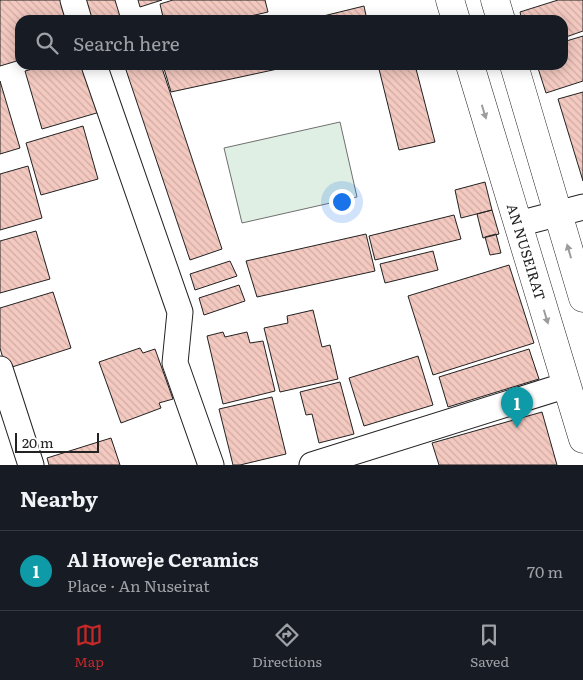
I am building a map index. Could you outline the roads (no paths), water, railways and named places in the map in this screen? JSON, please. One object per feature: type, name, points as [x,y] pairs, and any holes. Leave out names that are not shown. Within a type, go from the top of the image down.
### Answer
[{"type":"main road","points":[[450,0],[454,15]]},
{"type":"main road","points":[[495,0],[500,15]]},
{"type":"main road","name":"AN NUSEIRAT","points":[[472,70],[583,439]]},
{"type":"main road","points":[[516,70],[571,211],[583,298]]},
{"type":"street","points":[[73,0],[78,15]]},
{"type":"street","points":[[96,70],[180,312],[175,363],[211,465]]},
{"type":"street","points":[[518,224],[571,211]]},
{"type":"street","points":[[0,370],[31,465]]},
{"type":"street","points":[[312,465],[567,385]]},
{"type":"place","name":"Al Howeje Ceramics","points":[[517,428]]}]
